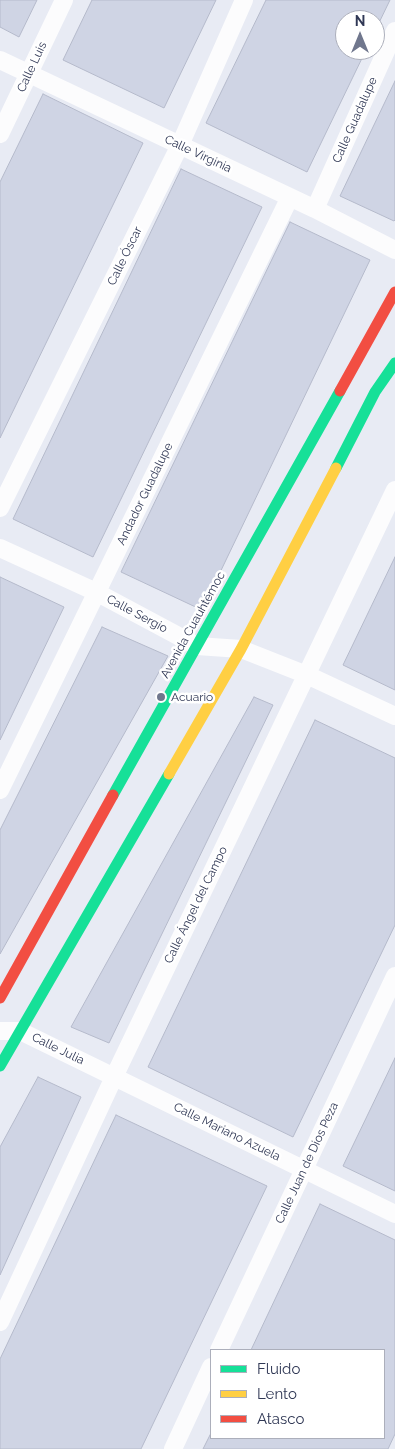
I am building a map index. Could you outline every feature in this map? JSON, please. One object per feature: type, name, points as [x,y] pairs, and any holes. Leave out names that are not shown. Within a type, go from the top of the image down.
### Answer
[{"type":"street","name":"Calle Luis","points":[[0,134],[64,0]]},
{"type":"street","name":"Calle Óscar","points":[[0,508],[180,145],[244,0]]},
{"type":"street","name":"Calle Guadalupe","points":[[315,209],[395,31]]},
{"type":"street","name":"Calle Virginia","points":[[0,60],[315,209],[395,250]]},
{"type":"street","name":"Andador Guadalupe","points":[[0,790],[290,197]]},
{"type":"street","name":"Avenida Cuauhtémoc","points":[[0,998],[395,292]]},
{"type":"street","points":[[0,1066],[241,649],[375,392],[395,363]]},
{"type":"street","name":"Calle Ángel del Campo","points":[[0,1322],[114,1077],[395,490]]},
{"type":"street","name":"Calle Sergio","points":[[0,548],[96,592],[197,646],[241,649],[307,674],[395,716]]},
{"type":"street","name":"Calle Juan de Dios Peza","points":[[219,1349],[395,976]]},
{"type":"street","name":"Calle Julia","points":[[0,1032],[20,1031],[114,1077]]},
{"type":"street","name":"Calle Mariano Azuela","points":[[114,1077],[395,1214]]},
{"type":"street","points":[[173,1449],[210,1369]]},
{"type":"building","points":[[0,0],[37,0],[19,37],[0,27]]},
{"type":"building","points":[[92,0],[216,0],[164,108],[63,60]]},
{"type":"building","points":[[266,0],[390,0],[385,10],[335,10],[335,60],[361,60],[307,172],[206,123]]},
{"type":"building","points":[[395,81],[395,220],[394,221],[340,196]]},
{"type":"building","points":[[43,94],[143,143],[0,438],[0,182]]},
{"type":"building","points":[[181,169],[262,207],[93,557],[13,519]]},
{"type":"building","points":[[290,222],[370,260],[202,610],[121,572]]},
{"type":"building","points":[[395,557],[395,690],[343,665]]},
{"type":"building","points":[[0,577],[64,607],[0,740]]},
{"type":"building","points":[[102,627],[168,656],[0,954],[0,830]]},
{"type":"building","points":[[254,697],[273,705],[109,1043],[71,1027]]},
{"type":"building","points":[[315,720],[395,758],[395,925],[293,1137],[148,1067]]},
{"type":"building","points":[[395,1058],[395,1191],[343,1166]]},
{"type":"building","points":[[38,1077],[81,1097],[0,1275],[0,1147]]},
{"type":"building","points":[[116,1115],[267,1186],[141,1449],[0,1449],[0,1359]]},
{"type":"building","points":[[320,1204],[395,1240],[395,1434],[388,1449],[203,1449],[210,1435],[210,1439],[385,1439],[385,1349],[251,1349]]},
{"type":"traffic: fast","points":[[336,468],[375,392],[395,363]]},
{"type":"traffic: fast","points":[[113,795],[340,391]]},
{"type":"traffic: fast","points":[[0,1066],[169,774]]},
{"type":"traffic: slow","points":[[169,774],[241,649],[336,468]]},
{"type":"traffic: jam","points":[[340,391],[395,292]]},
{"type":"traffic: jam","points":[[0,998],[113,795]]},
{"type":"place","name":"Acuario","points":[[161,697]]}]
